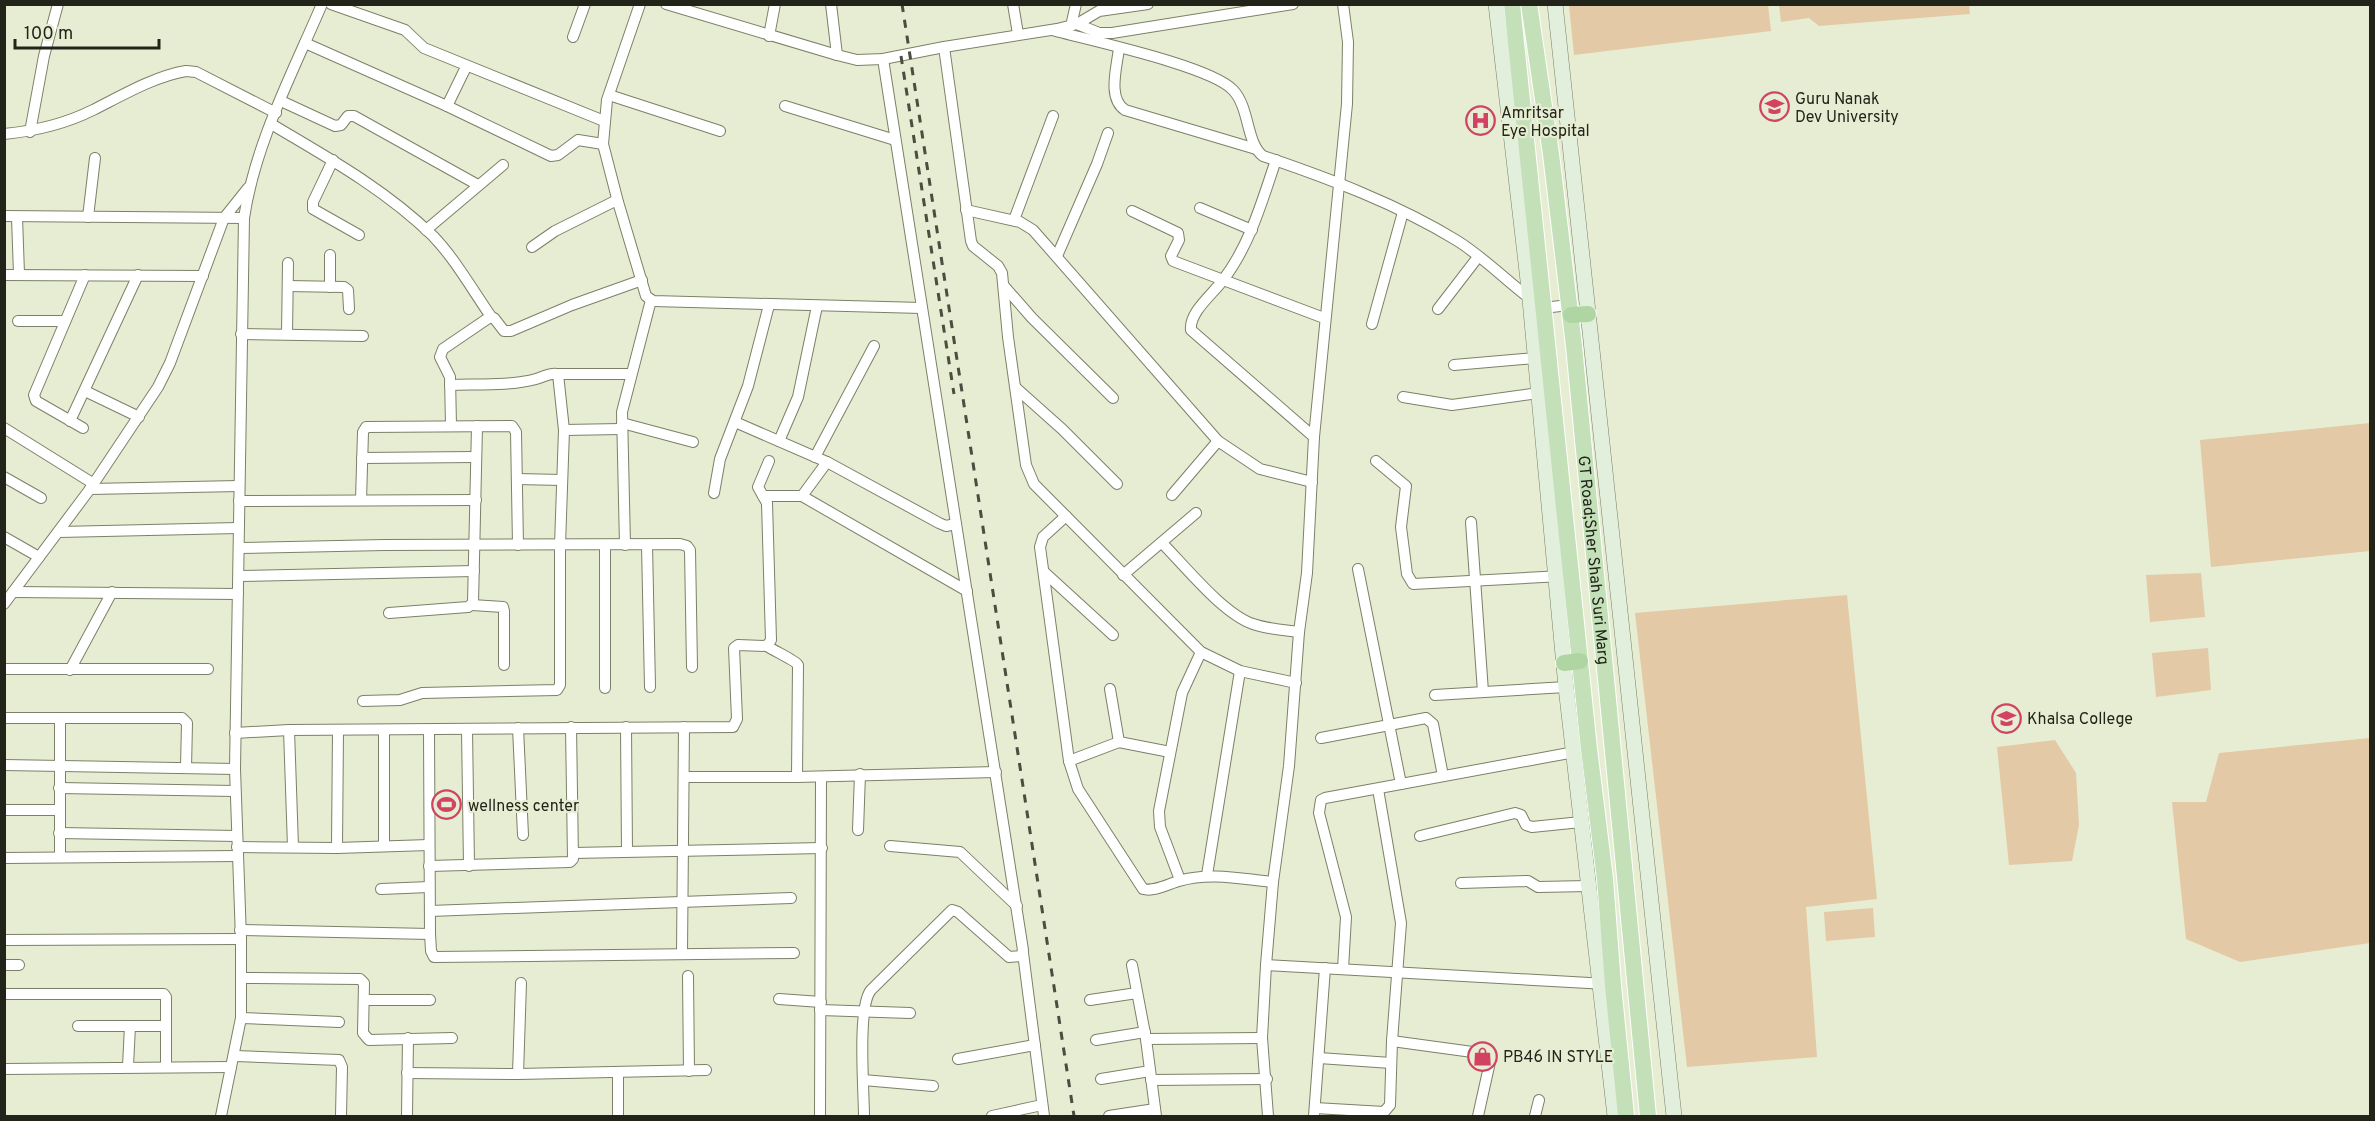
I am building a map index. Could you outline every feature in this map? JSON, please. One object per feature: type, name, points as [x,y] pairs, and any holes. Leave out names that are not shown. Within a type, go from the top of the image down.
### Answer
[{"type":"highway","points":[[1570,310],[1588,314]]},
{"type":"main road","points":[[1496,4],[1537,304],[1535,358],[1545,392]]},
{"type":"main road","name":"GT Road;Sher Shah Suri Marg","points":[[1512,4],[1563,576],[1581,750],[1605,879],[1606,984],[1626,1116]]},
{"type":"main road","name":"GT Road;Sher Shah Suri Marg","points":[[1529,4],[1551,154],[1570,310],[1648,1116]]},
{"type":"main road","points":[[1555,4],[1674,1116]]},
{"type":"main road","points":[[1572,662],[1566,687],[1581,750],[1581,822],[1588,886],[1606,984],[1615,1116]]},
{"type":"street","points":[[30,132],[44,56],[58,4]]},
{"type":"street","points":[[221,1116],[241,1018],[242,978],[235,733],[244,218],[249,188],[271,124],[322,4]]},
{"type":"street","points":[[332,4],[405,30],[416,43],[424,48],[466,67],[604,121]]},
{"type":"street","points":[[573,37],[585,4]]},
{"type":"street","points":[[640,4],[609,95],[604,121],[603,144],[646,296],[651,300],[922,308]]},
{"type":"street","points":[[666,4],[694,9],[770,36],[857,60],[883,59],[1018,34],[1052,30],[1074,25],[1099,11],[1148,4]]},
{"type":"street","points":[[770,36],[775,4]]},
{"type":"street","points":[[831,4],[837,55]]},
{"type":"street","points":[[1013,4],[1018,34]]},
{"type":"street","points":[[1074,25],[1076,4]]},
{"type":"street","points":[[1074,25],[1099,33],[1112,33],[1293,4]]},
{"type":"street","points":[[1268,1116],[1267,1079],[1262,1038],[1266,966],[1273,882],[1289,766],[1299,632],[1307,573],[1314,437],[1324,318],[1347,104],[1348,42],[1343,4]]},
{"type":"street","points":[[1052,30],[1207,74],[1229,86],[1240,99],[1256,149],[1263,156],[1339,184],[1403,212],[1457,241],[1537,304],[1570,310]]},
{"type":"street","points":[[305,44],[447,106],[551,156],[558,155],[578,140],[603,144]]},
{"type":"street","points":[[944,47],[972,244],[998,266],[1004,286],[1008,337],[1026,465],[1030,477],[1043,494],[1201,652],[1240,670],[1296,683]]},
{"type":"street","points":[[1119,48],[1114,97],[1119,106],[1125,110],[1256,149]]},
{"type":"street","points":[[883,59],[1017,906],[1043,1111],[992,1116]]},
{"type":"street","points":[[447,106],[466,67]]},
{"type":"street","points":[[4,134],[30,132],[71,119],[132,91],[190,70],[276,113]]},
{"type":"street","points":[[609,95],[720,131]]},
{"type":"street","points":[[281,101],[334,126],[341,125],[348,117],[354,116],[478,185]]},
{"type":"street","points":[[785,106],[895,140]]},
{"type":"street","points":[[1014,220],[1053,116]]},
{"type":"street","points":[[271,124],[368,182],[426,230],[442,247],[492,318],[504,331],[512,331],[572,305],[642,280]]},
{"type":"street","points":[[1057,256],[1108,133]]},
{"type":"street","points":[[88,218],[95,158]]},
{"type":"street","points":[[333,160],[313,202],[313,209],[359,235]]},
{"type":"street","points":[[1276,160],[1252,230],[1224,279],[1190,324],[1191,330],[1314,437]]},
{"type":"street","points":[[426,230],[503,165]]},
{"type":"street","points":[[4,604],[92,487],[158,387],[170,363],[224,218],[249,188]]},
{"type":"street","points":[[532,247],[555,231],[617,200]]},
{"type":"street","points":[[1200,208],[1252,230]]},
{"type":"street","points":[[966,210],[1014,220],[1033,230],[1218,441],[1260,469],[1312,482]]},
{"type":"street","points":[[1132,211],[1178,234],[1179,240],[1171,256],[1173,261],[1324,318]]},
{"type":"street","points":[[1372,324],[1403,212]]},
{"type":"street","points":[[4,216],[244,218]]},
{"type":"street","points":[[17,217],[19,274]]},
{"type":"street","points":[[330,255],[330,287]]},
{"type":"street","points":[[1438,309],[1479,257]]},
{"type":"street","points":[[287,334],[288,263]]},
{"type":"street","points":[[4,275],[203,276]]},
{"type":"street","points":[[83,428],[36,401],[34,395],[85,275]]},
{"type":"street","points":[[70,421],[138,275]]},
{"type":"street","points":[[288,286],[344,287],[348,290],[349,309]]},
{"type":"street","points":[[1004,286],[1032,318],[1113,398]]},
{"type":"street","points":[[625,545],[623,406],[651,300]]},
{"type":"street","points":[[714,493],[720,459],[748,386],[769,305]]},
{"type":"street","points":[[779,441],[798,397],[817,306]]},
{"type":"street","points":[[451,426],[449,372],[441,360],[441,352],[488,318],[492,318]]},
{"type":"street","points":[[18,321],[65,321]]},
{"type":"street","points":[[241,334],[363,336]]},
{"type":"street","points":[[815,457],[874,346]]},
{"type":"street","points":[[1454,365],[1535,358]]},
{"type":"street","points":[[450,385],[533,380],[551,373],[631,374]]},
{"type":"street","points":[[363,701],[400,700],[422,693],[559,689],[561,681],[560,545],[564,430],[558,374]]},
{"type":"street","points":[[1016,388],[1062,429],[1117,484]]},
{"type":"street","points":[[85,391],[140,417]]},
{"type":"street","points":[[1403,397],[1452,405],[1545,392]]},
{"type":"street","points":[[735,422],[827,462],[939,523],[946,526],[957,524]]},
{"type":"street","points":[[472,605],[477,426]]},
{"type":"street","points":[[362,500],[363,432],[366,427],[509,426],[515,428],[518,546]]},
{"type":"street","points":[[564,430],[622,426],[693,441]]},
{"type":"street","points":[[4,429],[92,487],[239,486]]},
{"type":"street","points":[[1172,495],[1218,441]]},
{"type":"street","points":[[362,458],[476,457]]},
{"type":"street","points":[[767,646],[771,640],[767,503],[758,487],[769,460]]},
{"type":"street","points":[[1376,461],[1406,486],[1401,527],[1410,582],[1419,585],[1563,576]]},
{"type":"street","points":[[801,496],[827,462]]},
{"type":"street","points":[[4,477],[41,498]]},
{"type":"street","points":[[517,479],[562,480]]},
{"type":"street","points":[[763,496],[801,496],[967,591]]},
{"type":"street","points":[[239,501],[476,500]]},
{"type":"street","points":[[1123,575],[1197,513]]},
{"type":"street","points":[[1066,516],[1043,537],[1041,543],[1069,761],[1078,789],[1143,889],[1152,890],[1180,880],[1207,875],[1273,882]]},
{"type":"street","points":[[1471,522],[1484,692]]},
{"type":"street","points":[[59,532],[238,528]]},
{"type":"street","points":[[4,537],[39,557]]},
{"type":"street","points":[[1162,543],[1208,591],[1244,620],[1265,627],[1299,632]]},
{"type":"street","points":[[238,549],[385,544],[475,546],[680,544],[687,546],[690,550],[692,667]]},
{"type":"street","points":[[605,545],[605,687]]},
{"type":"street","points":[[647,545],[650,687]]},
{"type":"street","points":[[1358,569],[1401,784]]},
{"type":"street","points":[[238,576],[474,571]]},
{"type":"street","points":[[1044,572],[1113,635]]},
{"type":"street","points":[[13,592],[238,594]]},
{"type":"street","points":[[70,670],[112,592]]},
{"type":"street","points":[[389,613],[472,605],[503,608],[504,665]]},
{"type":"street","points":[[235,733],[289,730],[733,726],[737,719],[734,648],[738,645],[767,646],[782,657],[795,661],[798,665],[797,777]]},
{"type":"street","points":[[1180,880],[1158,820],[1182,693],[1201,652]]},
{"type":"street","points":[[4,669],[208,669]]},
{"type":"street","points":[[1207,875],[1240,670]]},
{"type":"street","points":[[1435,694],[1566,687]]},
{"type":"street","points":[[1110,689],[1119,742]]},
{"type":"street","points":[[4,718],[182,718],[187,723],[186,768]]},
{"type":"street","points":[[60,718],[60,857]]},
{"type":"street","points":[[1321,738],[1421,718],[1430,720],[1433,724],[1443,776]]},
{"type":"street","points":[[429,866],[570,862],[573,853],[571,727]]},
{"type":"street","points":[[626,727],[627,851]]},
{"type":"street","points":[[682,953],[684,727]]},
{"type":"street","points":[[518,728],[523,835]]},
{"type":"street","points":[[467,729],[469,866]]},
{"type":"street","points":[[289,730],[293,847]]},
{"type":"street","points":[[337,848],[338,730]]},
{"type":"street","points":[[384,730],[384,846]]},
{"type":"street","points":[[429,730],[429,887],[432,955],[437,957],[794,953]]},
{"type":"street","points":[[1069,761],[1119,742],[1170,752]]},
{"type":"street","points":[[1343,969],[1346,917],[1331,864],[1319,805],[1325,798],[1581,750]]},
{"type":"street","points":[[4,765],[235,769]]},
{"type":"street","points":[[685,777],[821,777],[860,774],[996,772]]},
{"type":"street","points":[[858,830],[860,774]]},
{"type":"street","points":[[820,1116],[821,777]]},
{"type":"street","points":[[59,788],[235,791]]},
{"type":"street","points":[[1325,968],[1315,1112],[1387,1111],[1390,1105],[1396,973],[1401,923],[1378,789]]},
{"type":"street","points":[[4,810],[59,810]]},
{"type":"street","points":[[1420,836],[1515,813],[1521,815],[1527,825],[1533,827],[1581,822]]},
{"type":"street","points":[[59,833],[237,846],[337,848],[429,845]]},
{"type":"street","points":[[4,858],[60,857],[237,846]]},
{"type":"street","points":[[890,846],[960,852],[1017,906]]},
{"type":"street","points":[[573,853],[822,848]]},
{"type":"street","points":[[1461,883],[1528,881],[1538,887],[1588,886]]},
{"type":"street","points":[[381,890],[429,887]]},
{"type":"street","points":[[430,911],[790,898]]},
{"type":"street","points":[[864,1116],[865,1011],[868,994],[952,910],[958,912],[1009,957],[1018,957],[1023,953]]},
{"type":"street","points":[[4,940],[430,934]]},
{"type":"street","points":[[4,965],[19,965]]},
{"type":"street","points":[[1108,1116],[1156,1113],[1132,965]]},
{"type":"street","points":[[1266,966],[1606,984]]},
{"type":"street","points":[[688,976],[688,1071]]},
{"type":"street","points":[[242,978],[360,979],[364,982],[363,1033],[365,1038],[452,1038]]},
{"type":"street","points":[[519,1074],[521,983]]},
{"type":"street","points":[[4,994],[161,993],[166,997],[166,1066]]},
{"type":"street","points":[[1090,1000],[1137,993]]},
{"type":"street","points":[[779,999],[865,1011],[910,1013]]},
{"type":"street","points":[[364,1000],[430,1000]]},
{"type":"street","points":[[241,1018],[339,1022]]},
{"type":"street","points":[[78,1026],[166,1026]]},
{"type":"street","points":[[128,1066],[130,1026]]},
{"type":"street","points":[[1096,1040],[1145,1036],[1262,1038]]},
{"type":"street","points":[[407,1116],[408,1038]]},
{"type":"street","points":[[1392,1041],[1487,1054],[1490,1062],[1478,1116]]},
{"type":"street","points":[[958,1059],[1035,1045]]},
{"type":"street","points":[[1318,1058],[1391,1063]]},
{"type":"street","points":[[4,1069],[166,1066],[233,1061],[339,1060],[342,1067],[341,1116]]},
{"type":"street","points":[[407,1072],[519,1074],[706,1070]]},
{"type":"street","points":[[618,1072],[618,1116]]},
{"type":"street","points":[[1101,1079],[1151,1075],[1267,1079]]},
{"type":"street","points":[[863,1080],[933,1086]]},
{"type":"street","points":[[1535,1116],[1539,1100]]},
{"type":"shaded area","points":[[1969,4],[1970,14],[1819,26],[1809,18],[1781,22],[1779,5]]},
{"type":"shaded area","points":[[1569,5],[1768,5],[1771,31],[1574,55]]},
{"type":"shaded area","points":[[2370,423],[2370,551],[2211,567],[2200,440]]},
{"type":"shaded area","points":[[2201,573],[2205,617],[2150,622],[2146,575]]},
{"type":"shaded area","points":[[1847,595],[1877,899],[1806,907],[1817,1057],[1687,1067],[1635,613]]},
{"type":"shaded area","points":[[2208,648],[2211,690],[2156,697],[2152,653]]},
{"type":"shaded area","points":[[2370,738],[2370,943],[2240,962],[2186,939],[2172,802],[2206,802],[2219,753]]},
{"type":"shaded area","points":[[2055,740],[2076,773],[2079,825],[2072,861],[2009,865],[1997,747]]},
{"type":"shaded area","points":[[1873,908],[1875,937],[1826,941],[1824,912]]},
{"type":"railway","points":[[902,4],[1074,1116]]},
{"type":"railway","points":[[901,56],[954,394]]},
{"type":"place","name":"Guru Nanak Dev University","points":[[1774,107]]},
{"type":"place","name":"Amritsar Eye Hospital","points":[[1480,121]]},
{"type":"place","name":"Khalsa College","points":[[2006,718]]},
{"type":"place","name":"wellness center","points":[[447,805]]},
{"type":"place","name":"PB46 IN STYLE","points":[[1482,1056]]}]
